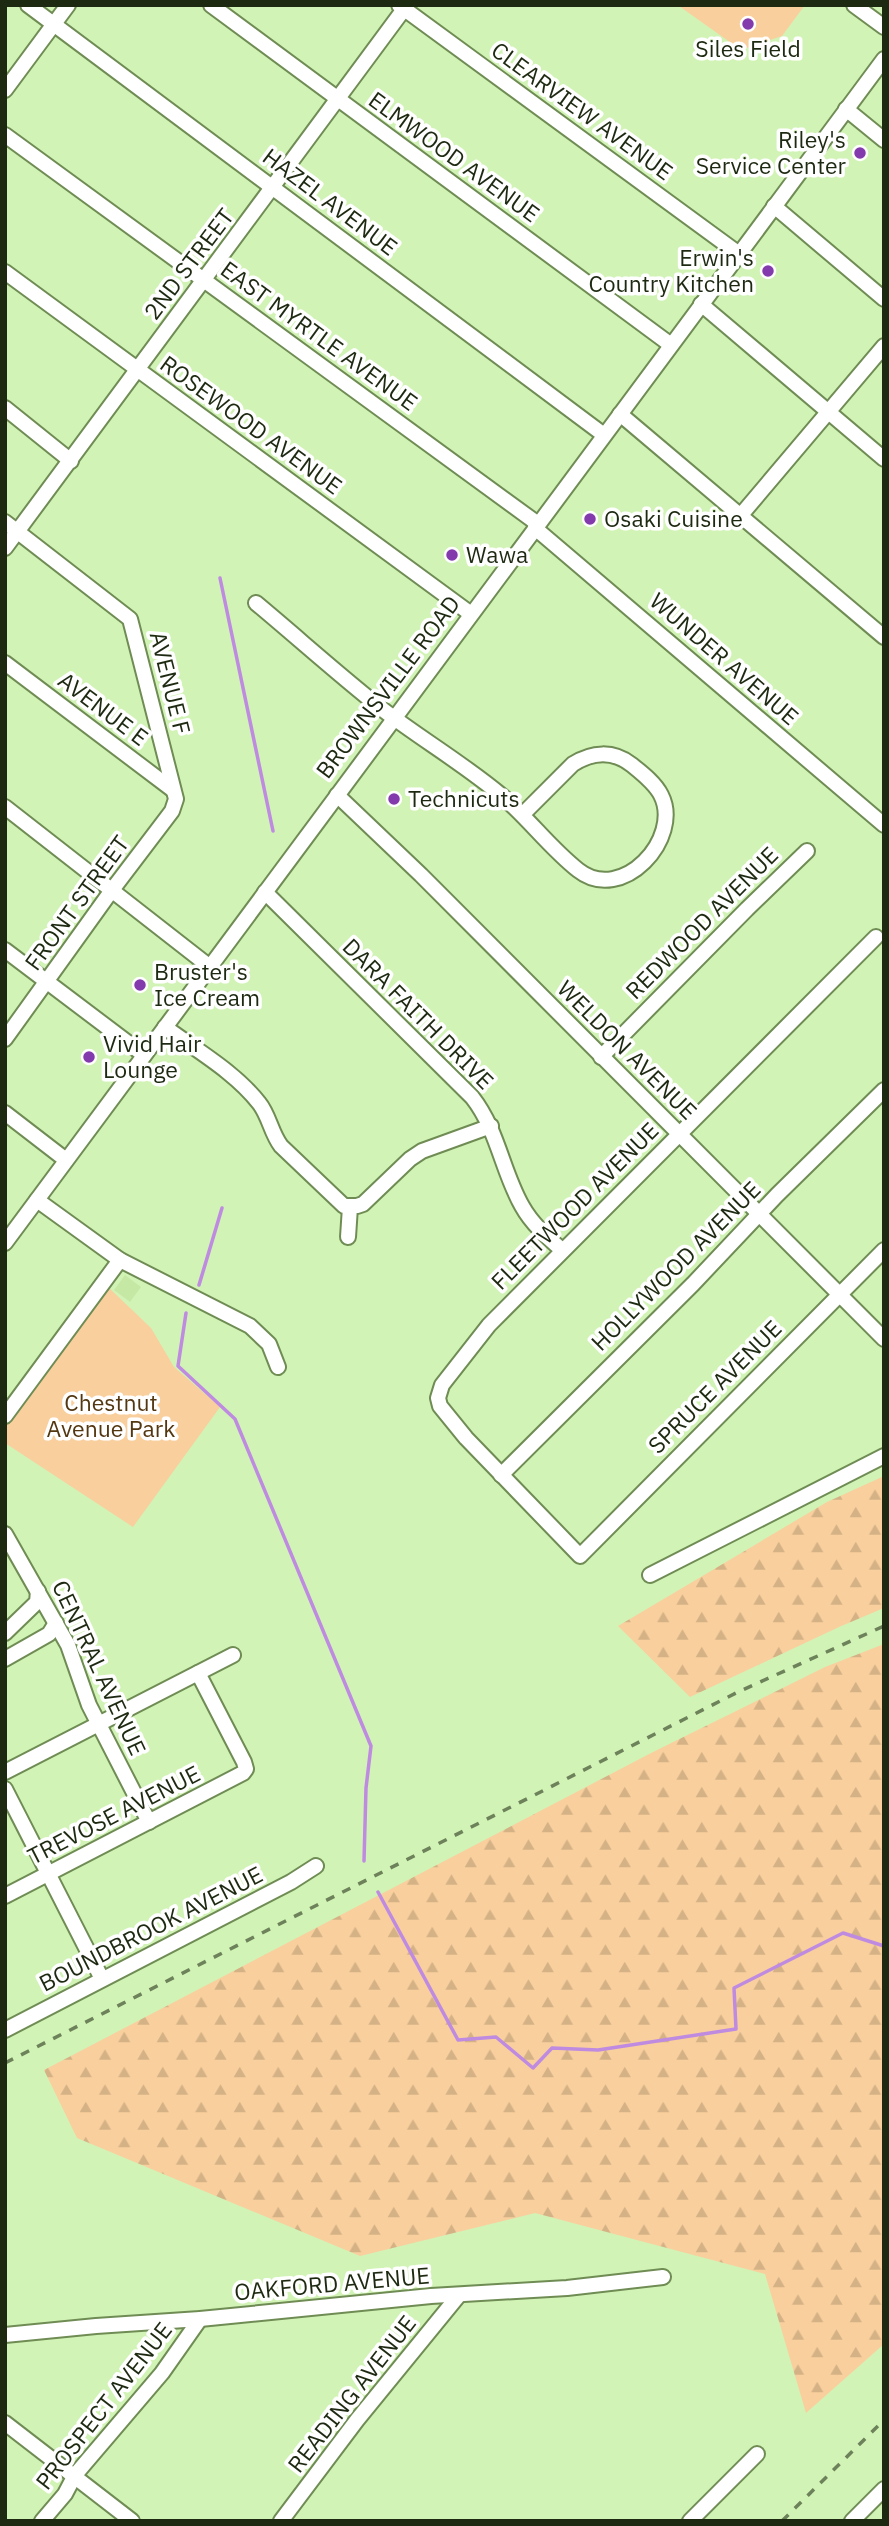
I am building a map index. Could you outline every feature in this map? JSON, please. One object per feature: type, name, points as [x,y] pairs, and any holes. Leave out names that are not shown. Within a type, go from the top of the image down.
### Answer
[{"type":"street","name":"HAZEL AVENUE","points":[[28,5],[604,435]]},
{"type":"street","points":[[5,90],[68,5]]},
{"type":"street","name":"ELMWOOD AVENUE","points":[[211,5],[671,345]]},
{"type":"street","points":[[854,5],[884,27]]},
{"type":"street","name":"2ND STREET","points":[[5,548],[205,281],[403,6]]},
{"type":"street","name":"CLEARVIEW AVENUE","points":[[403,6],[738,254]]},
{"type":"street","name":"BROWNSVILLE ROAD","points":[[5,1243],[884,58]]},
{"type":"street","points":[[846,109],[884,140]]},
{"type":"street","name":"EAST MYRTLE AVENUE","points":[[5,135],[536,526]]},
{"type":"street","points":[[774,206],[884,299]]},
{"type":"street","name":"ROSEWOOD AVENUE","points":[[5,272],[471,614]]},
{"type":"street","points":[[701,304],[884,459]]},
{"type":"street","points":[[741,515],[884,346]]},
{"type":"street","points":[[5,408],[71,461]]},
{"type":"street","points":[[620,414],[884,637]]},
{"type":"street","name":"AVENUE F","points":[[5,522],[130,619],[173,790]]},
{"type":"street","name":"WUNDER AVENUE","points":[[536,526],[884,825]]},
{"type":"street","points":[[256,603],[394,718],[488,785],[576,869],[595,879],[624,877],[640,867],[662,836],[666,817],[665,804],[656,787],[621,758],[599,754],[573,764],[522,815]]},
{"type":"street","name":"AVENUE E","points":[[5,663],[173,790]]},
{"type":"street","name":"FRONT STREET","points":[[5,1039],[172,811],[176,799],[173,790]]},
{"type":"street","name":"WELDON AVENUE","points":[[337,795],[421,875],[884,1339]]},
{"type":"street","points":[[5,807],[210,967]]},
{"type":"street","name":"REDWOOD AVENUE","points":[[601,1057],[807,851]]},
{"type":"street","name":"DARA FAITH DRIVE","points":[[265,892],[472,1097],[491,1126],[522,1207],[540,1231],[562,1250]]},
{"type":"street","name":"FLEETWOOD AVENUE","points":[[501,1475],[443,1410],[438,1398],[442,1385],[489,1325],[876,937]]},
{"type":"street","points":[[5,950],[144,1055]]},
{"type":"street","points":[[165,1027],[247,1090],[260,1104],[281,1146],[339,1203],[350,1207],[363,1204],[410,1159],[422,1152],[491,1126]]},
{"type":"street","name":"HOLLYWOOD AVENUE","points":[[501,1475],[884,1090]]},
{"type":"street","points":[[5,1113],[66,1160]]},
{"type":"street","points":[[37,1200],[120,1260],[250,1326],[269,1345],[278,1367]]},
{"type":"street","points":[[348,1237],[350,1207]]},
{"type":"street","name":"SPRUCE AVENUE","points":[[501,1475],[580,1556],[884,1250]]},
{"type":"street","points":[[5,1416],[120,1260]]},
{"type":"street","points":[[650,1575],[884,1456]]},
{"type":"street","name":"CENTRAL AVENUE","points":[[5,1534],[68,1645],[79,1682],[98,1724],[149,1822]]},
{"type":"street","points":[[5,1633],[37,1602],[38,1591]]},
{"type":"street","points":[[5,1659],[50,1634],[56,1623]]},
{"type":"street","points":[[5,1772],[233,1655]]},
{"type":"street","name":"TREVOSE AVENUE","points":[[5,1896],[243,1773],[246,1769],[244,1762],[198,1673]]},
{"type":"street","points":[[5,1789],[102,1979]]},
{"type":"street","name":"BOUNDBROOK AVENUE","points":[[5,2030],[291,1882],[316,1866]]},
{"type":"street","name":"OAKFORD AVENUE","points":[[5,2335],[458,2295],[567,2288],[663,2277]]},
{"type":"street","name":"READING AVENUE","points":[[281,2521],[357,2420],[458,2295]]},
{"type":"street","name":"PROSPECT AVENUE","points":[[42,2521],[65,2494],[75,2475],[162,2373],[200,2319]]},
{"type":"street","points":[[5,2423],[132,2521]]},
{"type":"street","points":[[690,2521],[757,2454]]},
{"type":"street","points":[[852,2521],[884,2489]]},
{"type":"shaded area","points":[[125,1275],[141,1287],[130,1302],[114,1290]]},
{"type":"green space","name":"Siles Field","points":[[805,5],[782,36],[741,50],[679,6]]},
{"type":"green space","name":"Chestnut Avenue Park","points":[[107,1286],[151,1328],[174,1367],[220,1407],[133,1527],[5,1443],[5,1423]]},
{"type":"green space","points":[[884,1476],[884,1608],[690,1697],[618,1626],[827,1502]]},
{"type":"green space","points":[[884,1644],[884,2344],[806,2413],[765,2274],[535,2213],[360,2256],[77,2138],[44,2070],[653,1752],[825,1667]]},
{"type":"waterway","points":[[220,578],[273,831]]},
{"type":"waterway","points":[[199,1285],[222,1208]]},
{"type":"waterway","points":[[186,1313],[178,1366],[235,1419],[371,1746],[366,1788],[364,1861]]},
{"type":"waterway","points":[[378,1892],[458,2040],[496,2037],[533,2068],[552,2048],[598,2050],[736,2029],[734,1988],[843,1933],[884,1946]]},
{"type":"railway","points":[[5,2063],[738,1692],[884,1626]]},
{"type":"railway","points":[[782,2521],[884,2420]]},
{"type":"place","name":"Siles Field","points":[[748,24]]},
{"type":"place","name":"Riley's Service Center","points":[[860,153]]},
{"type":"place","name":"Erwin's Country Kitchen","points":[[768,271]]},
{"type":"place","name":"Osaki Cuisine","points":[[590,519]]},
{"type":"place","name":"Wawa","points":[[452,555]]},
{"type":"place","name":"Technicuts","points":[[394,799]]},
{"type":"place","name":"Bruster's Ice Cream","points":[[140,985]]},
{"type":"place","name":"Vivid Hair Lounge","points":[[89,1057]]}]
